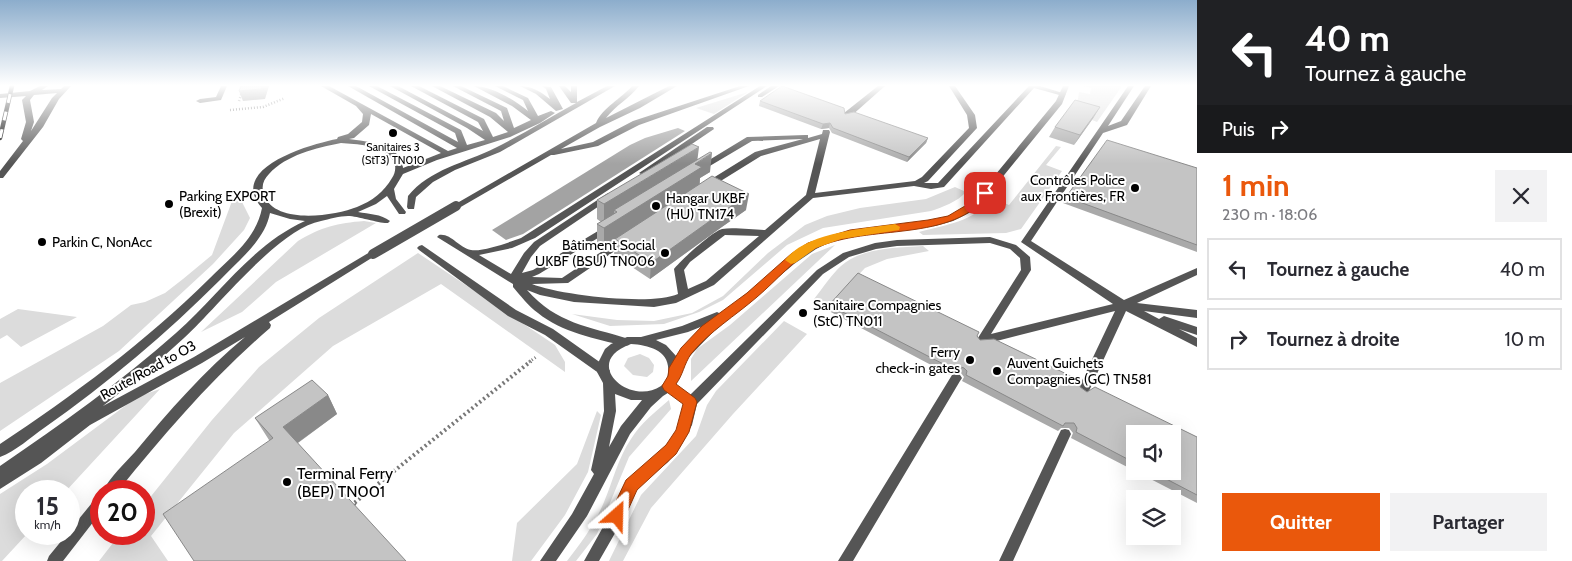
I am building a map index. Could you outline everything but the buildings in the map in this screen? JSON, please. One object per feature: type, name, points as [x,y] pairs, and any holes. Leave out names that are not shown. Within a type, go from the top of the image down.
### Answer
[{"type":"street","points":[[20,149],[30,129],[29,112]]},
{"type":"street","points":[[0,176],[48,112]]},
{"type":"street","points":[[366,112],[366,123],[351,136],[299,151],[271,168],[264,176],[259,188],[261,200],[267,207],[289,216],[319,218],[344,214],[366,215],[385,221]]},
{"type":"street","points":[[372,112],[395,123],[448,154]]},
{"type":"street","points":[[397,112],[464,150]]},
{"type":"street","points":[[410,112],[451,135],[464,150]]},
{"type":"street","points":[[421,112],[458,132],[464,150]]},
{"type":"street","points":[[431,112],[464,130],[464,150]]},
{"type":"street","points":[[443,112],[470,126],[492,141]]},
{"type":"street","points":[[454,112],[476,124],[492,141]]},
{"type":"street","points":[[465,112],[482,121],[492,141]]},
{"type":"street","points":[[476,112],[487,118],[492,141]]},
{"type":"street","points":[[487,112],[513,132]]},
{"type":"street","points":[[498,112],[513,132]]},
{"type":"street","points":[[505,112],[513,132]]},
{"type":"street","points":[[511,112],[513,132]]},
{"type":"street","points":[[525,112],[536,121]]},
{"type":"street","points":[[529,112],[536,121]]},
{"type":"street","points":[[532,112],[536,121]]},
{"type":"street","points":[[534,112],[536,121]]},
{"type":"street","points":[[399,174],[419,164],[492,141],[552,112]]},
{"type":"street","points":[[411,207],[411,200],[416,191],[434,179],[496,150],[565,112]]},
{"type":"street","points":[[597,125],[607,112]]},
{"type":"street","points":[[119,480],[176,411],[219,366],[270,321],[314,290],[373,254],[597,125],[624,112]]},
{"type":"street","points":[[546,154],[594,144],[636,123],[668,112]]},
{"type":"street","points":[[468,253],[490,251],[517,244],[532,236],[724,112]]},
{"type":"street","points":[[513,280],[527,255],[544,239],[736,112]]},
{"type":"street","points":[[847,115],[851,112]]},
{"type":"street","points":[[912,184],[929,176],[973,128],[969,112]]},
{"type":"street","points":[[442,237],[513,280],[549,294],[574,298],[654,303],[684,296],[710,283],[810,196],[912,184],[941,185],[1009,112]]},
{"type":"street","points":[[547,561],[566,538],[610,455],[630,423],[643,406],[664,389],[674,377],[676,368],[698,338],[751,296],[795,257],[812,246],[850,233],[939,222],[966,211],[980,199],[1051,112]]},
{"type":"street","points":[[1114,112],[1026,242],[1123,305],[1197,342]]},
{"type":"street","points":[[1101,131],[1124,122],[1131,112]]},
{"type":"street","points":[[810,196],[825,134]]},
{"type":"street","points":[[692,173],[750,138],[825,134]]},
{"type":"street","points":[[703,188],[758,154],[825,134]]},
{"type":"street","points":[[334,142],[362,142],[380,146],[396,158],[399,165],[399,174],[390,189],[371,203],[344,214]]},
{"type":"street","points":[[390,189],[392,199],[402,212]]},
{"type":"street","points":[[0,451],[85,392],[172,320],[247,245],[264,222],[267,207]]},
{"type":"street","points":[[0,473],[53,437],[130,379],[192,325],[254,262],[292,230],[319,218]]},
{"type":"street","points":[[513,280],[536,272],[618,222]]},
{"type":"street","points":[[684,296],[679,269],[723,232],[767,234]]},
{"type":"street","points":[[513,280],[564,281],[632,235]]},
{"type":"street","points":[[591,561],[617,516],[632,485],[663,458],[678,440],[686,425],[691,402],[820,272],[846,254],[875,246],[897,243],[982,240],[1004,244],[1023,254],[1027,262],[1026,270],[981,341],[1123,305],[1197,271]]},
{"type":"street","points":[[422,248],[512,313],[549,332],[606,377],[617,389],[632,395],[644,396],[664,389],[691,402]]},
{"type":"street","points":[[513,280],[534,305],[549,315],[594,334],[625,342]]},
{"type":"street","name":"Route/Road to O3","points":[[0,483],[36,459],[86,421],[198,360],[314,290]]},
{"type":"street","points":[[1123,305],[1197,308]]},
{"type":"street","points":[[1123,305],[1197,314]]},
{"type":"street","points":[[1123,305],[1197,331]]},
{"type":"street","points":[[1083,391],[1123,305]]},
{"type":"street","points":[[594,487],[610,411],[604,360],[608,353],[614,347],[625,342],[684,329],[730,311]]},
{"type":"street","points":[[640,340],[662,346],[673,359],[676,368]]},
{"type":"street","points":[[845,561],[956,378]]},
{"type":"street","points":[[1006,561],[1065,434]]},
{"type":"street","points":[[54,561],[90,516]]},
{"type":"path","points":[[360,511],[353,504],[536,357]]},
{"type":"shaded area","points":[[1084,112],[1104,112],[1097,122],[1092,120],[1094,115]]},
{"type":"shaded area","points":[[678,128],[685,131],[523,234],[506,240],[492,230],[630,145],[645,138]]},
{"type":"shaded area","points":[[1056,146],[1061,147],[1046,165],[1062,171],[1021,229],[1006,233],[923,235],[919,232],[968,217],[985,207],[993,199],[1009,205]]},
{"type":"shaded area","points":[[955,187],[966,192],[945,206],[931,211],[823,228],[787,245],[723,300],[699,312],[664,324],[610,326],[572,314],[617,320],[654,321],[692,313],[723,296],[768,253],[805,225],[827,216],[860,208],[926,199]]},
{"type":"shaded area","points":[[235,193],[239,196],[250,218],[244,230],[213,264],[119,351],[0,431],[0,383],[103,326],[131,305],[145,302],[165,293],[183,279],[212,255]]},
{"type":"shaded area","points":[[364,221],[376,223],[276,282],[242,312],[201,332],[298,241],[330,226]]},
{"type":"shaded area","points":[[835,245],[691,381],[691,359],[697,349],[730,325],[812,254]]},
{"type":"shaded area","points":[[923,246],[929,251],[887,259],[865,268],[829,306],[814,299],[841,266],[859,255],[891,248]]},
{"type":"shaded area","points":[[418,253],[555,345],[565,362],[565,372],[441,284],[333,346],[234,433],[155,531],[155,491],[212,420],[259,367],[319,318]]},
{"type":"shaded area","points":[[18,309],[77,317],[21,347],[7,335],[0,339],[0,319]]},
{"type":"shaded area","points":[[784,321],[807,334],[733,414],[651,508],[623,561],[609,561],[641,495],[696,436],[707,405],[716,391]]},
{"type":"shaded area","points":[[640,354],[649,358],[654,365],[653,372],[647,377],[633,375],[624,366],[628,358]]},
{"type":"shaded area","points":[[160,389],[76,480],[22,480],[47,464],[137,397]]},
{"type":"shaded area","points":[[669,400],[671,409],[629,457],[597,534],[576,561],[567,561],[596,518],[626,446],[653,413]]},
{"type":"shaded area","points":[[597,411],[601,415],[588,472],[565,515],[531,561],[512,561],[517,523],[577,464]]},
{"type":"shaded area","points":[[15,484],[15,545],[17,545],[2,561],[0,561],[0,494]]},
{"type":"shaded area","points":[[155,542],[168,561],[99,561],[111,545],[155,545]]},
{"type":"railway","points":[[0,138],[6,112]]},
{"type":"slow traffic","points":[[791,260],[804,250],[839,236],[866,230],[895,227]]},
{"type":"place","name":"Sanitaires 3 (StT3) TN010","points":[[393,133]]},
{"type":"place","name":"Contrôles Police aux Frontières, FR","points":[[1135,188]]},
{"type":"place","name":"Parking EXPORT (Brexit)","points":[[169,204]]},
{"type":"place","name":"Hangar UKBF (HU) TN174","points":[[656,206]]},
{"type":"place","name":"Parkin C, NonAcc","points":[[42,242]]},
{"type":"place","name":"Bâtiment Social UKBF (BSU) TN006","points":[[665,253]]},
{"type":"place","name":"Sanitaire Compagnies (StC) TN011","points":[[803,313]]},
{"type":"place","name":"Ferry check-in gates","points":[[970,360]]},
{"type":"place","name":"Auvent Guichets Compagnies (GC) TN581","points":[[997,371]]},
{"type":"place","name":"Terminal Ferry (BEP) TN001","points":[[287,482]]},
{"type":"route","points":[[617,516],[632,485],[671,450],[686,425],[691,402],[668,386],[673,380],[676,368],[686,352],[706,330],[751,296],[795,257],[812,246],[850,233],[939,222],[966,211],[985,193]]}]
